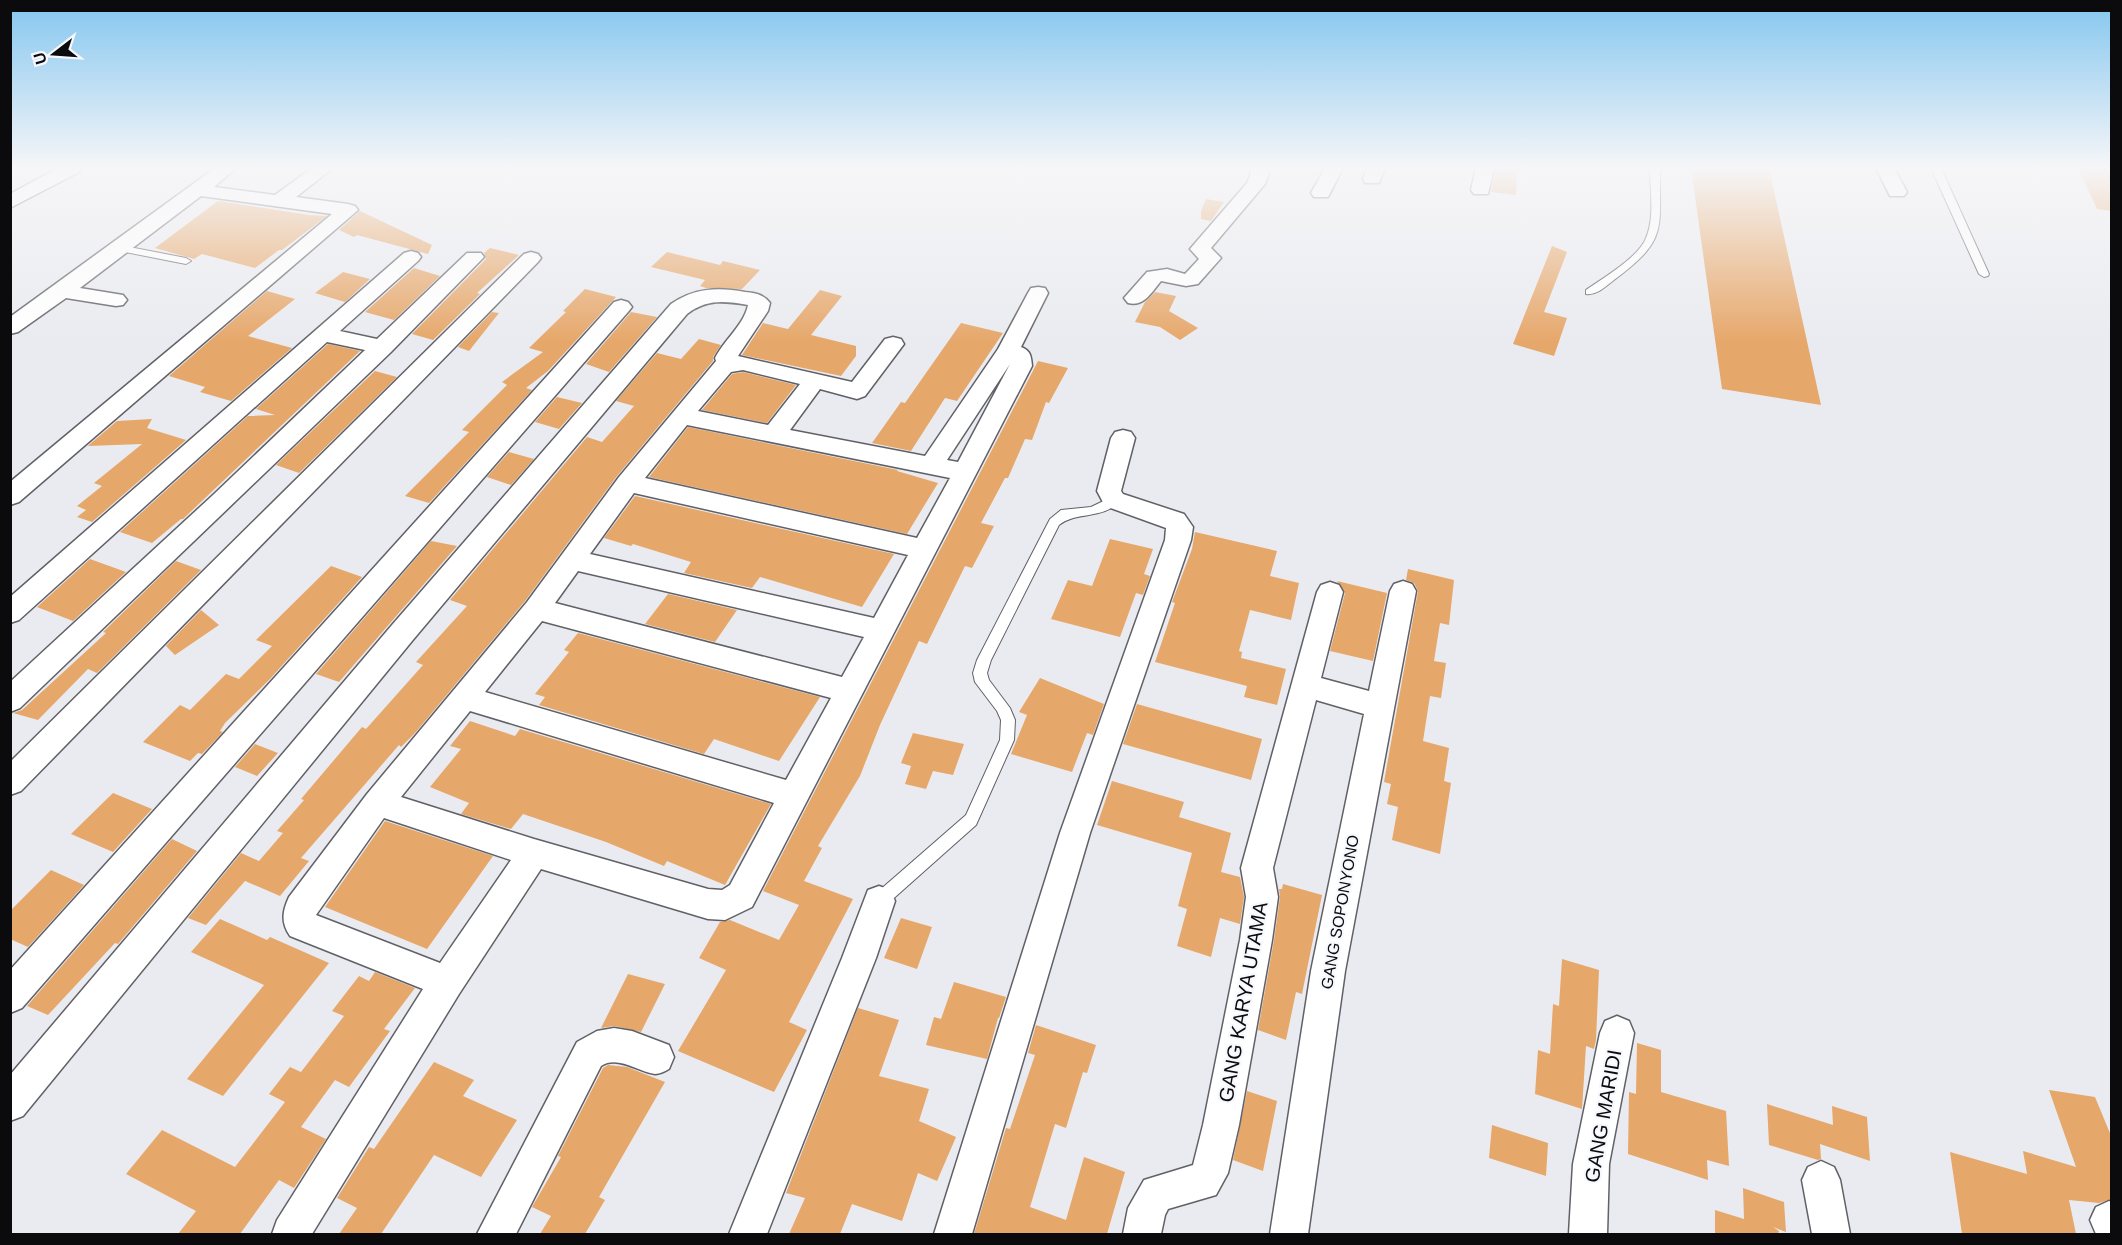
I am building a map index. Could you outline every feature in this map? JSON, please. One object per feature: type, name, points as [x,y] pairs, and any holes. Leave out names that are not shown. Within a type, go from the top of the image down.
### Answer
[{"type":"street","points":[[10,327],[148,226]]},
{"type":"street","points":[[10,496],[329,226]]},
{"type":"street","points":[[1136,297],[1154,276],[1173,274],[1183,280],[1191,280],[1211,258],[1200,249],[1220,226]]},
{"type":"street","points":[[10,613],[193,448],[411,257]]},
{"type":"street","points":[[10,700],[383,347],[474,257]]},
{"type":"street","points":[[10,782],[531,258]]},
{"type":"street","points":[[62,291],[116,300]]},
{"type":"street","points":[[10,1103],[394,642],[689,300],[714,293],[755,300],[759,303],[758,314],[730,348],[726,358],[728,364]]},
{"type":"street","points":[[932,465],[1008,350],[1038,293]]},
{"type":"street","points":[[10,996],[621,308]]},
{"type":"street","points":[[323,334],[383,347]]},
{"type":"street","points":[[447,982],[302,925],[298,921],[298,914],[305,900],[462,697],[536,609],[628,483],[681,416],[728,364],[743,363],[857,391],[893,344]]},
{"type":"street","points":[[378,803],[534,854],[708,904],[725,905],[741,896],[1021,366],[1020,355],[1008,350]]},
{"type":"street","points":[[774,434],[815,380]]},
{"type":"street","points":[[681,416],[963,472]]},
{"type":"street","points":[[953,1234],[1075,833],[1178,540],[1180,526],[1175,521],[1114,500],[1109,491],[1123,438]]},
{"type":"street","points":[[628,483],[923,549]]},
{"type":"street","points":[[573,560],[881,630]]},
{"type":"street","name":"GANG SOPONYONO","points":[[1289,1234],[1328,971],[1403,591]]},
{"type":"street","name":"GANG KARYA UTAMA","points":[[1142,1234],[1147,1208],[1157,1193],[1203,1182],[1209,1173],[1221,1125],[1256,940],[1262,897],[1257,868],[1330,592]]},
{"type":"street","points":[[536,609],[849,691]]},
{"type":"street","points":[[1304,685],[1379,706]]},
{"type":"street","points":[[462,697],[794,796]]},
{"type":"street","points":[[291,1234],[447,982],[534,854]]},
{"type":"street","points":[[748,1234],[859,958],[879,901]]},
{"type":"street","name":"GANG MARIDI","points":[[1588,1234],[1591,1164],[1617,1033]]},
{"type":"street","points":[[496,1234],[589,1054],[600,1046],[617,1046],[657,1057]]},
{"type":"street","points":[[1821,1180],[1831,1234]]},
{"type":"lane","points":[[1590,292],[1622,269],[1651,240],[1652,226]]},
{"type":"lane","points":[[1962,226],[1984,274]]},
{"type":"lane","points":[[118,248],[186,261]]},
{"type":"lane","points":[[879,901],[971,820],[1007,740],[1008,730],[1008,720],[1003,708],[986,689],[980,673],[984,660],[1054,522],[1065,513],[1087,514],[1114,500]]},
{"type":"building","points":[[184,226],[314,226],[255,268],[202,254],[194,259],[155,248]]},
{"type":"building","points":[[343,226],[392,226],[432,245],[428,254],[357,235],[354,237],[339,230]]},
{"type":"building","points":[[1699,226],[1782,226],[1821,405],[1722,389]]},
{"type":"building","points":[[1552,246],[1567,252],[1544,312],[1567,318],[1554,356],[1513,344]]},
{"type":"building","points":[[490,248],[519,255],[477,293],[480,294],[433,340],[412,334],[486,259],[484,253]]},
{"type":"building","points":[[667,252],[720,265],[723,261],[760,270],[742,289],[706,288],[700,286],[705,280],[651,267]]},
{"type":"building","points":[[414,268],[440,276],[394,320],[365,312]]},
{"type":"building","points":[[343,272],[370,279],[345,302],[315,293]]},
{"type":"building","points":[[585,289],[616,297],[548,371],[526,388],[532,390],[429,503],[405,496],[469,432],[462,430],[507,385],[502,382],[543,352],[529,348],[566,312],[563,311]]},
{"type":"building","points":[[820,290],[842,296],[811,335],[856,346],[856,356],[841,376],[742,355],[763,323],[788,329]]},
{"type":"building","points":[[267,291],[295,299],[248,336],[292,348],[231,401],[200,392],[205,387],[169,376]]},
{"type":"building","points":[[1155,292],[1176,296],[1169,311],[1198,328],[1180,340],[1160,327],[1135,322],[1145,302]]},
{"type":"building","points":[[492,312],[499,313],[469,351],[458,347]]},
{"type":"building","points":[[631,312],[657,317],[609,372],[586,364]]},
{"type":"building","points":[[961,323],[1003,333],[957,401],[945,398],[911,451],[872,443],[901,402],[905,403]]},
{"type":"building","points":[[699,339],[721,345],[713,361],[617,476],[525,601],[415,733],[401,747],[399,745],[301,858],[309,861],[280,896],[245,881],[206,925],[188,918],[241,853],[259,861],[283,833],[277,831],[304,800],[301,799],[362,727],[366,729],[423,665],[416,662],[467,606],[450,600],[587,437],[602,442],[634,406],[616,401],[657,353],[681,359]]},
{"type":"building","points":[[328,344],[360,351],[183,519],[152,543],[120,532],[248,416],[275,415],[256,409]]},
{"type":"building","points":[[1038,361],[1068,368],[1049,403],[1046,402],[1032,440],[1025,439],[1008,478],[1005,478],[981,523],[994,526],[972,568],[965,566],[927,644],[919,641],[880,725],[860,776],[818,846],[822,848],[804,881],[853,899],[789,1022],[807,1030],[774,1092],[678,1051],[726,970],[699,958],[720,922],[730,920],[779,940],[799,905],[763,891]]},
{"type":"building","points":[[375,371],[397,377],[299,473],[276,465]]},
{"type":"building","points":[[743,372],[796,385],[767,423],[702,410],[732,374]]},
{"type":"building","points":[[557,397],[582,403],[559,429],[535,422]]},
{"type":"building","points":[[152,419],[147,428],[186,440],[92,522],[77,517],[86,510],[77,506],[102,486],[94,483],[142,444],[88,446],[117,421]]},
{"type":"building","points":[[688,427],[898,470],[938,483],[907,534],[649,477]]},
{"type":"building","points":[[509,452],[534,459],[511,485],[487,477]]},
{"type":"building","points":[[635,496],[894,554],[862,607],[760,577],[752,588],[684,573],[691,562],[633,544],[631,546],[604,538]]},
{"type":"building","points":[[1195,532],[1277,551],[1270,576],[1299,583],[1291,620],[1250,610],[1239,651],[1242,652],[1241,658],[1286,669],[1277,705],[1244,697],[1247,686],[1155,662],[1175,603],[1172,602],[1192,549]]},
{"type":"building","points":[[1110,539],[1153,549],[1144,574],[1150,576],[1143,595],[1136,593],[1120,637],[1051,619],[1068,580],[1092,586]]},
{"type":"building","points":[[431,541],[457,546],[339,682],[316,674]]},
{"type":"building","points":[[90,559],[126,572],[73,621],[37,607]]},
{"type":"building","points":[[176,561],[201,570],[97,673],[88,669],[38,720],[13,713],[22,710],[106,633],[103,632]]},
{"type":"building","points":[[331,566],[362,577],[269,680],[225,723],[220,731],[223,732],[202,754],[198,753],[190,761],[143,742],[180,705],[190,710],[226,674],[239,679],[272,646],[256,640]]},
{"type":"building","points":[[1408,569],[1454,580],[1449,625],[1440,623],[1434,661],[1446,663],[1441,698],[1430,696],[1423,741],[1449,748],[1444,781],[1451,783],[1440,854],[1392,840],[1398,807],[1387,804],[1391,784],[1384,782],[1418,591],[1414,583],[1406,580]]},
{"type":"building","points":[[1337,581],[1387,593],[1373,661],[1330,651],[1345,593]]},
{"type":"building","points":[[668,594],[737,610],[715,642],[645,624]]},
{"type":"building","points":[[201,610],[219,625],[175,655],[166,646]]},
{"type":"building","points":[[578,633],[820,697],[779,761],[714,739],[704,754],[539,705],[545,697],[535,694],[569,652],[564,650]]},
{"type":"building","points":[[1040,678],[1104,704],[1093,735],[1087,733],[1072,772],[1011,754],[1027,715],[1019,712]]},
{"type":"building","points":[[1137,704],[1262,739],[1251,780],[1123,744]]},
{"type":"building","points":[[470,721],[515,736],[520,729],[771,804],[725,885],[667,861],[664,866],[606,842],[523,814],[511,829],[461,814],[469,803],[430,787],[461,749],[450,746]]},
{"type":"building","points":[[913,733],[964,744],[953,775],[933,771],[926,789],[905,784],[911,766],[901,763]]},
{"type":"building","points":[[255,744],[278,753],[257,776],[235,767]]},
{"type":"building","points":[[1112,781],[1184,802],[1179,817],[1231,833],[1221,872],[1240,877],[1244,897],[1240,924],[1220,918],[1211,957],[1177,946],[1187,909],[1178,906],[1192,853],[1097,825]]},
{"type":"building","points":[[113,793],[152,809],[113,852],[71,834]]},
{"type":"building","points":[[385,821],[493,856],[427,949],[325,907]]},
{"type":"building","points":[[172,839],[197,851],[118,944],[115,943],[48,1015],[27,1006]]},
{"type":"building","points":[[51,870],[84,885],[28,947],[10,939],[10,911]]},
{"type":"building","points":[[1283,884],[1322,895],[1302,994],[1296,992],[1286,1040],[1258,1030],[1274,940],[1279,889],[1282,889]]},
{"type":"building","points":[[901,918],[932,927],[917,969],[884,958]]},
{"type":"building","points":[[220,919],[267,940],[270,937],[329,963],[223,1096],[187,1079],[264,985],[191,952]]},
{"type":"building","points":[[1562,959],[1599,970],[1596,1040],[1594,1049],[1586,1046],[1582,1109],[1535,1094],[1538,1050],[1550,1054],[1553,1004],[1559,1006]]},
{"type":"building","points":[[375,972],[415,988],[384,1029],[390,1031],[349,1087],[335,1080],[301,1127],[326,1139],[294,1188],[279,1180],[240,1234],[178,1234],[196,1211],[126,1174],[162,1130],[235,1167],[285,1102],[269,1094],[290,1067],[301,1072],[344,1016],[332,1011],[359,976],[369,981]]},
{"type":"building","points":[[628,974],[665,984],[641,1032],[614,1026],[601,1028]]},
{"type":"building","points":[[954,982],[1006,997],[987,1059],[926,1045],[934,1017],[941,1019]]},
{"type":"building","points":[[858,1008],[899,1020],[879,1076],[929,1089],[919,1121],[956,1137],[937,1181],[918,1173],[902,1221],[852,1204],[840,1234],[789,1234],[805,1198],[786,1193]]},
{"type":"building","points":[[1036,1025],[1096,1045],[1087,1073],[1083,1072],[1066,1128],[1055,1124],[1030,1207],[1066,1220],[1084,1157],[1125,1172],[1107,1234],[974,1234],[1006,1128],[1010,1129],[1035,1055],[1028,1053]]},
{"type":"building","points":[[1637,1043],[1661,1050],[1661,1092],[1726,1111],[1729,1166],[1707,1160],[1708,1180],[1628,1154],[1629,1092],[1636,1094]]},
{"type":"building","points":[[434,1062],[474,1080],[463,1096],[517,1120],[481,1177],[434,1155],[381,1234],[339,1234],[357,1208],[337,1198],[369,1147],[374,1149]]},
{"type":"building","points":[[608,1065],[627,1067],[665,1082],[599,1197],[605,1200],[585,1234],[540,1234],[551,1216],[532,1207],[561,1157],[558,1156],[603,1068]]},
{"type":"building","points":[[2049,1090],[2095,1097],[2112,1138],[2112,1199],[2099,1203],[2069,1200],[2076,1234],[1962,1234],[1950,1152],[2027,1174],[2023,1151],[2076,1167]]},
{"type":"building","points":[[1247,1091],[1277,1101],[1263,1171],[1233,1160]]},
{"type":"building","points":[[1767,1104],[1833,1125],[1832,1106],[1867,1117],[1870,1161],[1820,1144],[1821,1159],[1818,1160],[1769,1145]]},
{"type":"building","points":[[1492,1125],[1548,1143],[1546,1176],[1489,1158]]},
{"type":"building","points":[[1743,1188],[1784,1202],[1786,1232],[1773,1227],[1779,1231],[1778,1234],[1715,1234],[1715,1210],[1744,1219]]}]
